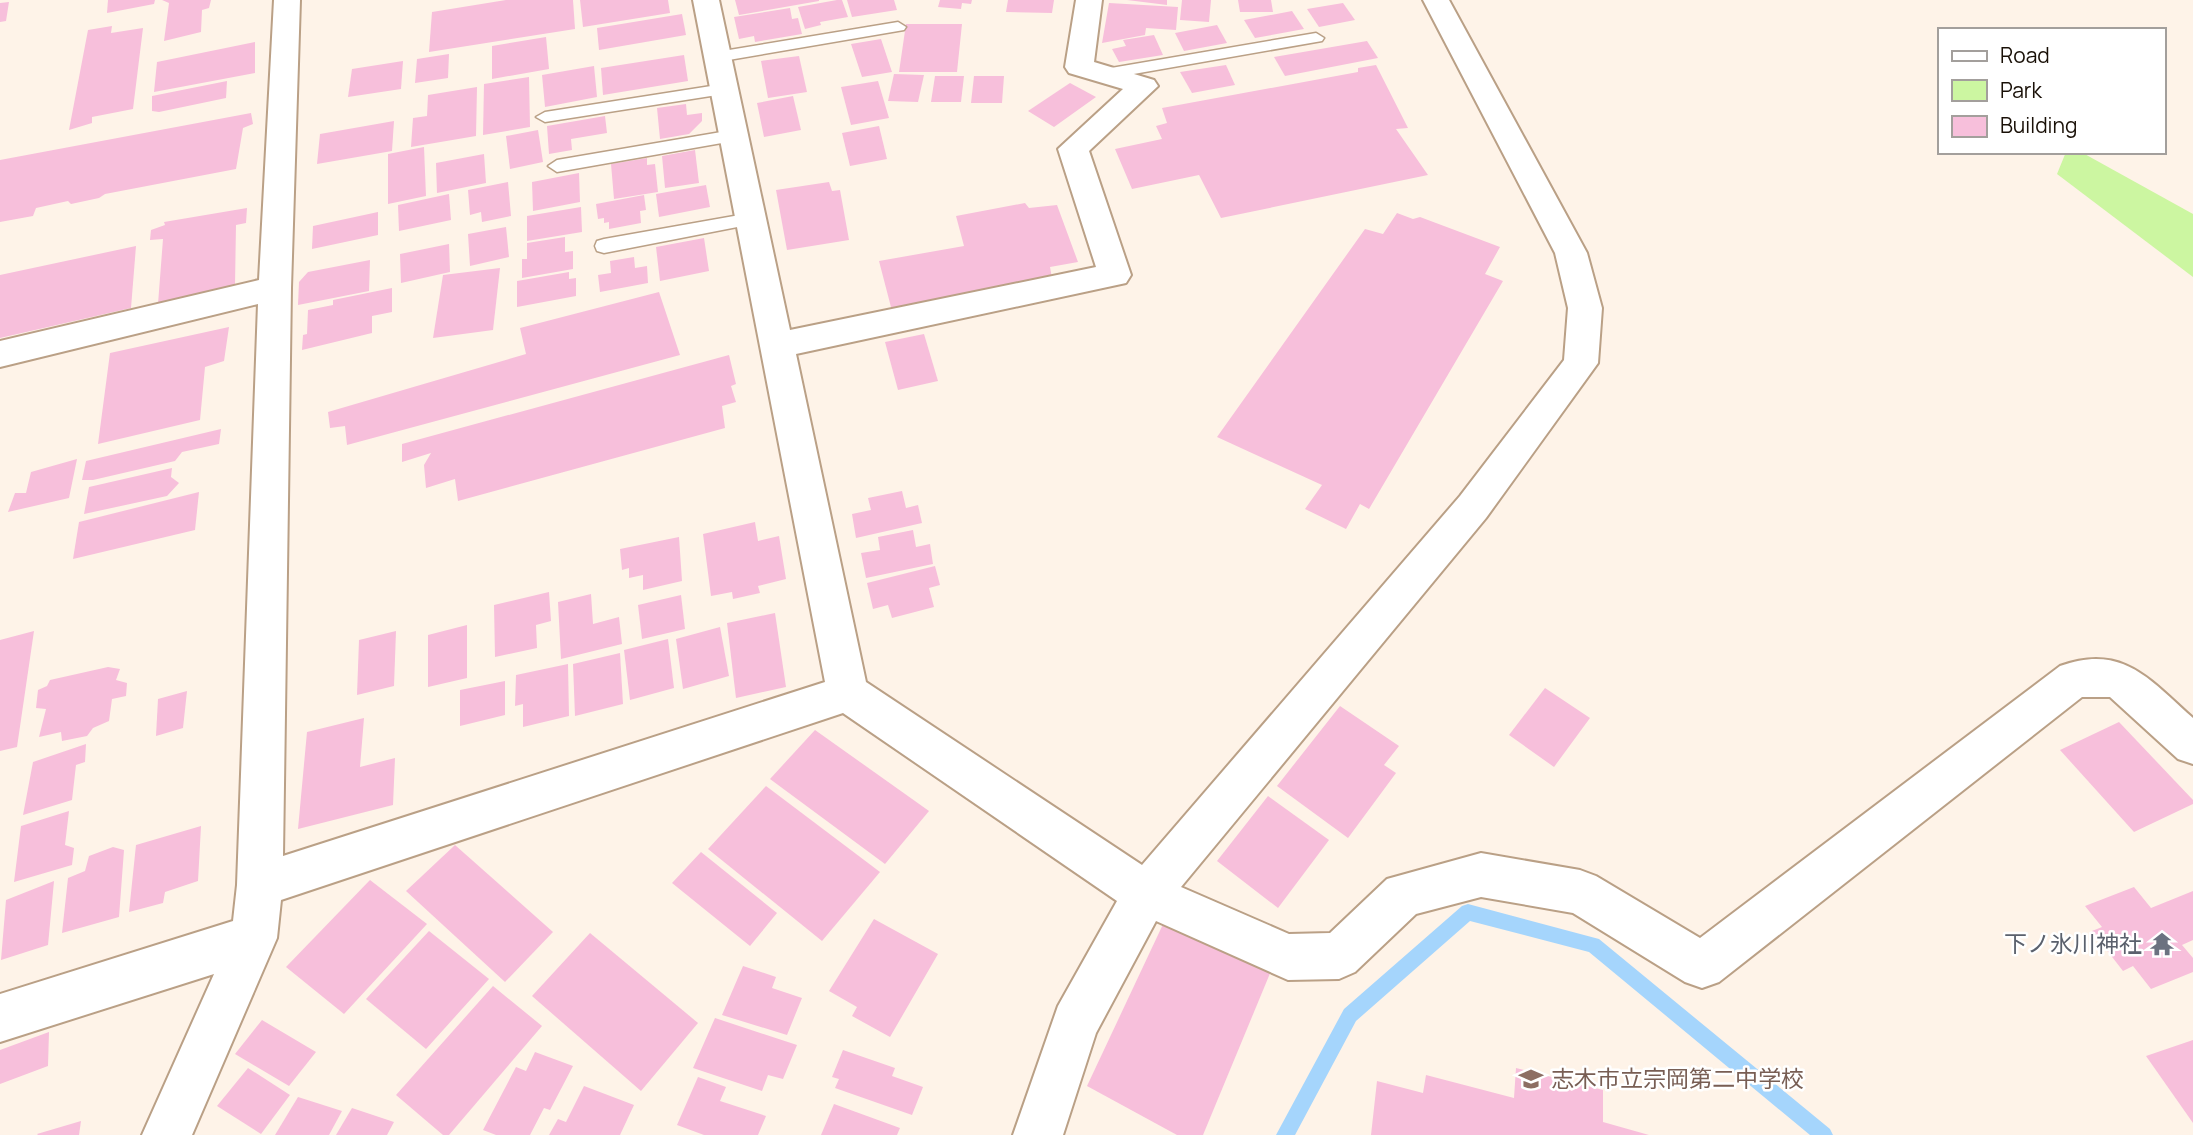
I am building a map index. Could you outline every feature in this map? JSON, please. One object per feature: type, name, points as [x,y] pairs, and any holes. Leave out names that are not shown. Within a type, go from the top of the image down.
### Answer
[{"type":"street","points":[[167,1135],[254,938],[260,885],[275,288],[287,0]]},
{"type":"street","points":[[706,0],[848,693],[1146,894],[1288,957],[1339,956],[1403,895],[1481,875],[1580,892],[1702,965],[2074,679],[2119,679],[2193,745]]},
{"type":"street","points":[[777,345],[1115,275],[1073,149],[1144,86],[1079,67],[1089,0]]},
{"type":"street","points":[[1038,1135],[1075,1023],[1146,894],[1473,507],[1581,363],[1585,308],[1571,253],[1436,0]]},
{"type":"street","points":[[0,354],[275,288]]},
{"type":"street","points":[[260,885],[848,693]]},
{"type":"street","points":[[0,1018],[254,938]]},
{"type":"lane","points":[[717,57],[898,27]]},
{"type":"lane","points":[[1105,75],[1315,38]]},
{"type":"lane","points":[[545,117],[724,89]]},
{"type":"lane","points":[[557,166],[733,136]]},
{"type":"lane","points":[[604,246],[751,219]]},
{"type":"green space","points":[[2065,154],[2085,154],[2193,214],[2193,277],[2057,174]]},
{"type":"building","points":[[108,0],[155,0],[154,4],[107,13]]},
{"type":"building","points":[[162,0],[211,0],[209,8],[202,10],[201,32],[164,41],[169,3]]},
{"type":"building","points":[[506,0],[573,0],[575,29],[429,52],[432,12]]},
{"type":"building","points":[[580,0],[668,0],[670,13],[583,27]]},
{"type":"building","points":[[735,0],[819,0],[819,1],[739,15]]},
{"type":"building","points":[[842,0],[848,17],[820,22],[821,25],[805,29],[798,7]]},
{"type":"building","points":[[847,0],[894,0],[897,10],[852,17]]},
{"type":"building","points":[[940,0],[972,0],[971,4],[962,3],[961,9],[938,7]]},
{"type":"building","points":[[1008,0],[1054,0],[1052,13],[1006,12]]},
{"type":"building","points":[[1127,0],[1167,0],[1167,5]]},
{"type":"building","points":[[1182,0],[1211,0],[1209,22],[1180,20]]},
{"type":"building","points":[[1238,0],[1271,0],[1273,12],[1240,12]]},
{"type":"building","points":[[9,2],[6,21],[0,22],[0,3]]},
{"type":"building","points":[[1109,3],[1178,7],[1176,30],[1146,28],[1145,35],[1102,43]]},
{"type":"building","points":[[1343,3],[1355,20],[1319,27],[1307,9]]},
{"type":"building","points":[[790,8],[792,19],[798,18],[802,34],[755,42],[754,36],[739,39],[734,17]]},
{"type":"building","points":[[1292,11],[1304,29],[1255,38],[1244,20]]},
{"type":"building","points":[[682,14],[686,35],[599,50],[597,28]]},
{"type":"building","points":[[906,24],[962,24],[957,72],[899,72]]},
{"type":"building","points":[[1217,25],[1227,43],[1184,51],[1175,33]]},
{"type":"building","points":[[112,26],[111,33],[143,28],[133,109],[92,117],[92,123],[69,130],[88,30]]},
{"type":"building","points":[[1154,35],[1163,55],[1119,62],[1112,49],[1126,46],[1123,40]]},
{"type":"building","points":[[546,37],[549,69],[492,79],[492,46]]},
{"type":"building","points":[[881,39],[892,72],[862,77],[851,44]]},
{"type":"building","points":[[1367,41],[1378,58],[1285,76],[1274,57]]},
{"type":"building","points":[[255,42],[255,73],[154,92],[157,62]]},
{"type":"building","points":[[449,54],[448,78],[415,83],[417,59]]},
{"type":"building","points":[[684,55],[688,81],[603,95],[601,68]]},
{"type":"building","points":[[799,56],[807,92],[768,98],[761,61]]},
{"type":"building","points":[[403,61],[401,89],[348,97],[352,69]]},
{"type":"building","points":[[1226,65],[1235,85],[1192,93],[1180,72]]},
{"type":"building","points":[[1376,65],[1408,128],[1396,129],[1428,175],[1221,218],[1199,175],[1132,189],[1115,149],[1162,139],[1156,126],[1167,123],[1162,108],[1358,72],[1358,68]]},
{"type":"building","points":[[594,66],[597,97],[545,107],[542,75]]},
{"type":"building","points":[[894,74],[924,75],[918,102],[888,101]]},
{"type":"building","points":[[935,76],[964,76],[961,102],[931,102]]},
{"type":"building","points":[[974,76],[1004,76],[1002,103],[971,103]]},
{"type":"building","points":[[529,77],[530,127],[483,135],[484,84]]},
{"type":"building","points":[[227,81],[226,98],[159,112],[152,111],[152,96]]},
{"type":"building","points":[[878,81],[889,118],[851,125],[841,87]]},
{"type":"building","points":[[1070,83],[1096,97],[1054,127],[1028,111]]},
{"type":"building","points":[[477,87],[476,136],[411,147],[413,118],[427,116],[428,95]]},
{"type":"building","points":[[793,96],[801,130],[764,137],[757,103]]},
{"type":"building","points":[[686,104],[687,115],[702,113],[702,121],[689,134],[660,139],[657,108]]},
{"type":"building","points":[[251,113],[253,124],[243,128],[236,169],[105,194],[99,198],[71,204],[68,201],[36,208],[33,216],[0,222],[0,160]]},
{"type":"building","points":[[605,116],[607,133],[571,139],[572,150],[549,154],[547,126]]},
{"type":"building","points":[[394,121],[392,151],[317,164],[320,134]]},
{"type":"building","points":[[879,126],[887,159],[850,166],[842,133]]},
{"type":"building","points":[[538,130],[543,162],[510,169],[506,136]]},
{"type":"building","points":[[424,147],[426,196],[388,204],[388,154]]},
{"type":"building","points":[[695,150],[699,183],[665,188],[662,156]]},
{"type":"building","points":[[484,154],[486,183],[437,193],[436,163]]},
{"type":"building","points":[[647,158],[647,165],[655,164],[658,192],[614,199],[611,164]]},
{"type":"building","points":[[579,173],[580,202],[533,211],[532,182]]},
{"type":"building","points":[[508,182],[511,216],[482,222],[481,212],[470,215],[468,190]]},
{"type":"building","points":[[829,182],[832,191],[840,190],[849,240],[787,250],[776,190]]},
{"type":"building","points":[[706,185],[710,207],[659,217],[656,194]]},
{"type":"building","points":[[449,194],[451,220],[399,231],[398,205]]},
{"type":"building","points":[[644,195],[646,210],[640,211],[641,223],[609,229],[609,222],[604,223],[604,218],[598,219],[596,204]]},
{"type":"building","points":[[1025,203],[1029,208],[1057,205],[1078,262],[1050,267],[1052,278],[892,311],[879,261],[964,246],[956,216]]},
{"type":"building","points":[[581,207],[582,232],[527,241],[527,216]]},
{"type":"building","points":[[247,208],[246,223],[236,225],[235,285],[158,304],[163,239],[150,240],[151,230],[165,225],[164,222]]},
{"type":"building","points":[[378,212],[378,235],[312,249],[313,226]]},
{"type":"building","points":[[1397,213],[1413,219],[1420,217],[1500,247],[1485,274],[1503,281],[1369,509],[1360,504],[1346,529],[1305,509],[1322,485],[1217,437],[1365,229],[1383,234]]},
{"type":"building","points":[[506,227],[509,257],[470,266],[468,234]]},
{"type":"building","points":[[565,237],[565,252],[573,251],[573,269],[522,278],[522,259],[527,259],[527,243]]},
{"type":"building","points":[[704,238],[709,271],[660,281],[656,247]]},
{"type":"building","points":[[449,244],[450,272],[401,283],[400,254]]},
{"type":"building","points":[[136,246],[131,308],[0,338],[0,275]]},
{"type":"building","points":[[634,257],[635,268],[647,266],[648,283],[600,292],[598,275],[611,273],[610,261]]},
{"type":"building","points":[[370,260],[369,291],[298,305],[299,282],[308,272]]},
{"type":"building","points":[[500,268],[493,330],[433,338],[443,275]]},
{"type":"building","points":[[569,272],[569,279],[576,278],[576,296],[517,307],[517,281]]},
{"type":"building","points":[[392,288],[392,312],[372,316],[372,333],[302,350],[303,335],[307,334],[308,310],[333,305],[333,300]]},
{"type":"building","points":[[659,292],[680,355],[347,445],[345,426],[330,428],[328,412],[526,354],[520,328]]},
{"type":"building","points":[[229,327],[224,361],[205,367],[200,420],[98,444],[110,353]]},
{"type":"building","points":[[924,334],[938,381],[898,390],[885,342]]},
{"type":"building","points":[[729,355],[736,384],[731,386],[736,402],[722,406],[725,428],[458,501],[455,479],[426,488],[424,465],[431,453],[402,462],[402,444]]},
{"type":"building","points":[[221,429],[219,444],[182,452],[175,461],[93,480],[82,480],[86,461]]},
{"type":"building","points":[[77,459],[69,498],[8,512],[15,493],[26,493],[31,472]]},
{"type":"building","points":[[172,468],[171,477],[179,483],[167,496],[84,514],[89,487]]},
{"type":"building","points":[[902,491],[906,508],[918,505],[922,523],[856,538],[852,514],[871,510],[868,498]]},
{"type":"building","points":[[199,492],[195,530],[73,559],[79,522]]},
{"type":"building","points":[[755,522],[758,541],[779,536],[786,579],[758,586],[760,593],[733,599],[732,592],[711,596],[703,534]]},
{"type":"building","points":[[913,530],[916,547],[930,544],[933,564],[866,578],[861,553],[880,550],[878,537]]},
{"type":"building","points":[[679,537],[682,581],[643,590],[643,575],[629,578],[629,568],[622,570],[620,549]]},
{"type":"building","points":[[935,566],[940,585],[929,588],[934,607],[892,618],[888,605],[873,609],[867,583]]},
{"type":"building","points":[[549,592],[551,621],[536,625],[537,648],[495,657],[494,605]]},
{"type":"building","points":[[591,594],[593,624],[619,617],[622,644],[561,659],[558,602]]},
{"type":"building","points":[[681,595],[685,629],[642,639],[638,605]]},
{"type":"building","points":[[775,613],[786,687],[736,698],[727,623]]},
{"type":"building","points":[[467,625],[467,678],[428,687],[428,635]]},
{"type":"building","points":[[720,627],[729,676],[683,689],[676,639]]},
{"type":"building","points":[[34,631],[17,747],[0,751],[0,640]]},
{"type":"building","points":[[396,631],[394,686],[357,695],[359,640]]},
{"type":"building","points":[[668,639],[674,688],[630,700],[624,650]]},
{"type":"building","points":[[620,653],[623,704],[575,716],[573,664]]},
{"type":"building","points":[[568,664],[569,716],[523,727],[523,704],[515,706],[516,675]]},
{"type":"building","points":[[108,667],[120,669],[116,680],[127,683],[126,696],[112,699],[109,721],[93,728],[87,736],[62,741],[61,732],[39,737],[46,709],[36,708],[38,690],[47,686],[50,680]]},
{"type":"building","points":[[505,681],[505,715],[460,726],[460,690]]},
{"type":"building","points":[[1545,688],[1590,718],[1554,767],[1509,735]]},
{"type":"building","points":[[187,691],[183,728],[156,736],[158,699]]},
{"type":"building","points":[[1340,706],[1399,746],[1384,765],[1396,773],[1348,838],[1277,786]]},
{"type":"building","points":[[364,718],[360,767],[395,758],[393,805],[298,829],[307,732]]},
{"type":"building","points":[[2119,722],[2193,800],[2193,804],[2134,832],[2060,750]]},
{"type":"building","points":[[815,730],[929,811],[885,864],[770,779]]},
{"type":"building","points":[[86,744],[85,762],[76,765],[72,800],[23,815],[33,762]]},
{"type":"building","points":[[766,786],[880,872],[822,941],[708,849]]},
{"type":"building","points":[[1268,796],[1329,840],[1278,908],[1217,861]]},
{"type":"building","points":[[69,811],[65,845],[74,848],[72,865],[14,882],[21,826]]},
{"type":"building","points":[[201,826],[198,881],[165,892],[163,903],[129,912],[136,845]]},
{"type":"building","points":[[455,845],[553,932],[505,982],[406,891]]},
{"type":"building","points":[[113,847],[124,850],[119,917],[62,933],[68,878],[85,871],[89,856]]},
{"type":"building","points":[[701,852],[777,913],[750,946],[672,883]]},
{"type":"building","points":[[370,880],[427,924],[344,1014],[286,967]]},
{"type":"building","points":[[54,881],[48,945],[1,960],[6,900]]},
{"type":"building","points":[[2134,887],[2151,908],[2193,891],[2193,940],[2182,945],[2193,958],[2193,972],[2151,989],[2133,966],[2123,971],[2092,931],[2102,927],[2085,906]]},
{"type":"building","points":[[874,919],[938,954],[890,1037],[852,1016],[857,1007],[829,991]]},
{"type":"building","points":[[1165,920],[1271,971],[1203,1135],[1177,1135],[1087,1086]]},
{"type":"building","points":[[429,931],[489,979],[426,1049],[366,999]]},
{"type":"building","points":[[590,933],[698,1023],[641,1091],[532,996]]},
{"type":"building","points":[[743,966],[776,977],[772,988],[802,998],[787,1035],[722,1015]]},
{"type":"building","points":[[493,986],[542,1026],[449,1135],[443,1135],[396,1095]]},
{"type":"building","points":[[715,1018],[797,1045],[783,1079],[768,1075],[762,1091],[693,1068]]},
{"type":"building","points":[[262,1020],[316,1052],[289,1086],[235,1054]]},
{"type":"building","points":[[49,1032],[48,1066],[0,1084],[0,1050]]},
{"type":"building","points":[[2193,1040],[2193,1123],[2146,1056]]},
{"type":"building","points":[[843,1050],[895,1068],[892,1076],[923,1087],[912,1115],[835,1088],[839,1079],[832,1077]]},
{"type":"building","points":[[535,1052],[573,1066],[550,1110],[544,1108],[530,1135],[496,1135],[483,1130],[516,1067],[526,1071]]},
{"type":"building","points":[[248,1068],[290,1095],[261,1134],[217,1106]]},
{"type":"building","points":[[1516,1068],[1603,1090],[1603,1122],[1649,1135],[1371,1135],[1377,1081],[1423,1093],[1426,1075],[1514,1098]]},
{"type":"building","points":[[698,1077],[726,1087],[720,1101],[766,1116],[758,1135],[704,1135],[677,1125]]},
{"type":"building","points":[[584,1086],[634,1105],[620,1135],[549,1135],[558,1119],[566,1122]]},
{"type":"building","points":[[298,1097],[342,1111],[329,1135],[275,1135]]},
{"type":"building","points":[[834,1104],[900,1128],[897,1135],[821,1135]]},
{"type":"building","points":[[352,1108],[394,1122],[387,1135],[336,1135]]},
{"type":"building","points":[[81,1121],[79,1135],[37,1134]]},
{"type":"waterway","points":[[1285,1135],[1350,1015],[1468,912],[1593,945],[1824,1135]]},
{"type":"place","name":"下ノ氷川神社","points":[[2162,944]]},
{"type":"place","name":"志木市立宗岡第二中学校","points":[[1531,1079]]}]
